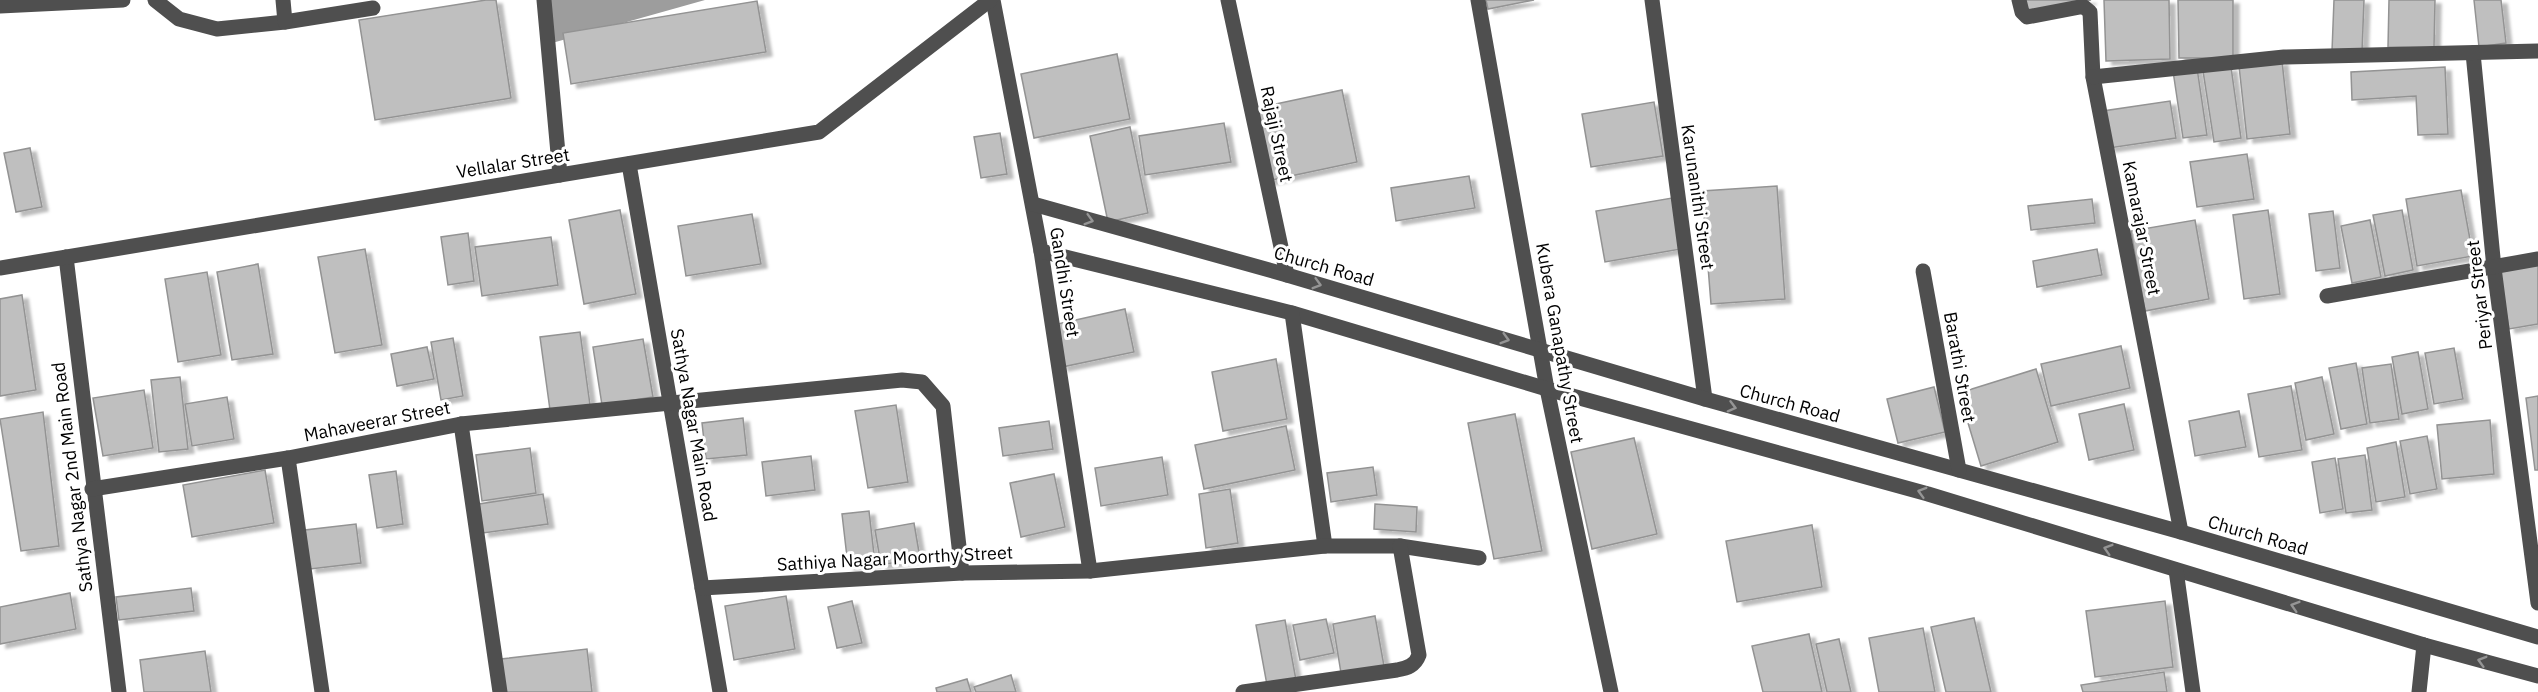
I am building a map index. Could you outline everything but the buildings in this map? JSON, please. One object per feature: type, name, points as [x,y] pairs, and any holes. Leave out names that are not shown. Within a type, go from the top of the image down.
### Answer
[{"type":"street","points":[[0,6],[123,0]]},
{"type":"street","points":[[155,0],[179,19],[217,29],[285,22],[373,8]]},
{"type":"street","points":[[283,0],[285,22]]},
{"type":"street","points":[[544,0],[560,175]]},
{"type":"street","name":"Vellalar Street","points":[[0,268],[819,132],[992,0]]},
{"type":"street","name":"Gandhi Street","points":[[992,0],[1033,204],[1090,571]]},
{"type":"street","name":"Rajaji Street","points":[[1228,0],[1287,275]]},
{"type":"street","name":"Kubera Ganapathy Street","points":[[1478,0],[1547,389],[1611,692]]},
{"type":"street","name":"Karunanithi Street","points":[[1652,0],[1705,399]]},
{"type":"street","name":"Kamarajar Street","points":[[2019,0],[2022,12],[2030,17],[2080,7],[2090,12],[2093,77],[2181,532]]},
{"type":"street","points":[[2093,77],[2284,57],[2538,51]]},
{"type":"street","name":"Periyar Street","points":[[2473,53],[2494,267],[2538,603]]},
{"type":"street","name":"Sathya Nagar Main Road","points":[[629,164],[720,692]]},
{"type":"street","name":"Church Road","points":[[1033,204],[1287,275],[1705,399],[2181,532],[2538,637]]},
{"type":"street","points":[[1041,251],[1292,314],[1547,389],[1928,494],[2424,645],[2538,676]]},
{"type":"street","name":"Sathya Nagar 2nd Main Road","points":[[66,257],[119,692]]},
{"type":"street","points":[[2327,296],[2538,259]]},
{"type":"street","name":"Barathi Street","points":[[1923,271],[1959,470]]},
{"type":"street","points":[[1292,314],[1325,546]]},
{"type":"street","name":"Mahaveerar Street","points":[[93,489],[288,458],[461,424],[902,380],[922,382],[943,406],[962,573]]},
{"type":"street","points":[[461,424],[500,692]]},
{"type":"street","points":[[288,458],[322,692]]},
{"type":"street","name":"Sathiya Nagar Moorthy Street","points":[[702,588],[962,573],[1090,571],[1325,546],[1400,546],[1479,558]]},
{"type":"street","points":[[1243,692],[1397,670],[1410,667],[1417,661],[1419,655],[1400,546]]},
{"type":"street","points":[[2176,570],[2193,692]]},
{"type":"street","points":[[2419,692],[2424,645]]},
{"type":"shaded area","points":[[548,0],[705,0],[552,43]]}]
